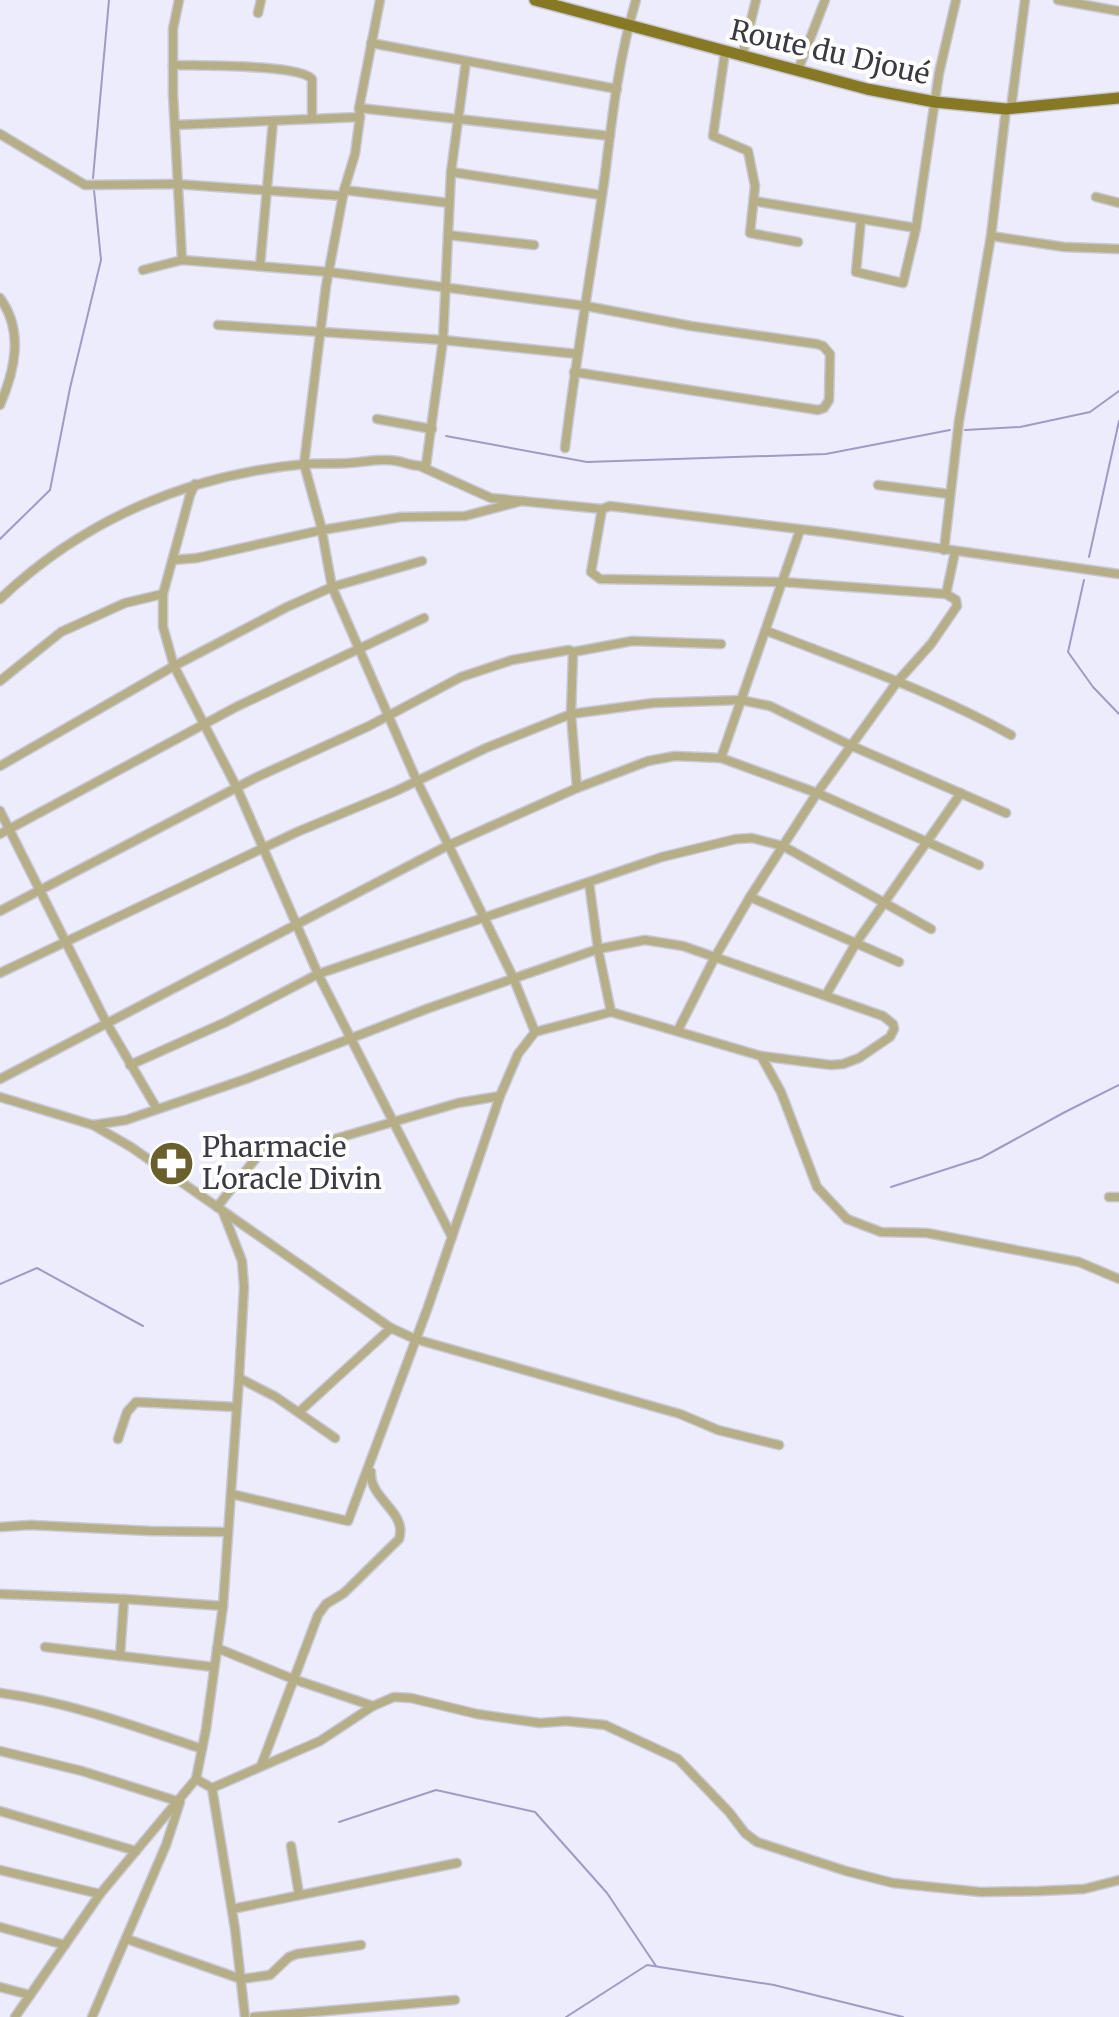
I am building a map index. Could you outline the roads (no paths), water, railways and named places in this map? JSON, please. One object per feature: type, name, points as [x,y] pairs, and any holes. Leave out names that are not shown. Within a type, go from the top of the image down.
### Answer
[{"type":"main road","name":"Route du Djoué","points":[[535,0],[867,89],[935,102],[1009,108],[1119,98]]},
{"type":"street","points":[[179,0],[173,29],[173,65],[176,184],[182,260]]},
{"type":"street","points":[[258,13],[261,0]]},
{"type":"street","points":[[380,0],[355,154],[343,193],[329,272],[304,464],[322,530],[332,587],[357,650],[447,846],[513,977],[535,1032]]},
{"type":"street","points":[[565,448],[617,89],[636,0]]},
{"type":"street","points":[[742,57],[756,0]]},
{"type":"street","points":[[798,70],[825,0]]},
{"type":"street","points":[[861,219],[856,272],[901,283],[916,228],[939,73],[956,0]]},
{"type":"street","points":[[944,550],[959,421],[991,236],[1025,0]]},
{"type":"street","points":[[1058,0],[1119,11]]},
{"type":"street","points":[[371,43],[617,89]]},
{"type":"street","points":[[725,52],[713,136],[748,151],[754,173],[751,234],[798,242]]},
{"type":"street","points":[[422,467],[428,461],[443,340],[451,172],[466,61]]},
{"type":"street","points":[[173,65],[260,67],[305,73],[312,79],[312,119]]},
{"type":"street","points":[[175,125],[312,119],[360,113],[610,136]]},
{"type":"street","points":[[260,266],[273,121]]},
{"type":"street","points":[[0,134],[85,185],[176,184],[343,193],[449,203]]},
{"type":"street","points":[[451,172],[601,195]]},
{"type":"street","points":[[1096,197],[1119,203]]},
{"type":"street","points":[[754,201],[916,228]]},
{"type":"street","points":[[448,235],[534,245]]},
{"type":"street","points":[[991,236],[1064,247],[1119,249]]},
{"type":"street","points":[[143,270],[182,260],[329,272],[586,306],[823,346],[830,354],[829,400],[824,408],[818,410],[574,372]]},
{"type":"street","points":[[0,298],[12,323],[16,347],[14,367],[0,405]]},
{"type":"street","points":[[218,325],[321,330],[577,354]]},
{"type":"street","points":[[377,419],[432,429]]},
{"type":"street","points":[[0,599],[50,557],[110,518],[195,484],[304,464],[379,459],[422,467],[491,498],[602,509],[610,506],[645,509],[1119,574]]},
{"type":"street","points":[[195,484],[163,594],[163,627],[174,666],[237,788],[318,974],[452,1237]]},
{"type":"street","points":[[878,485],[949,494]]},
{"type":"street","points":[[173,560],[197,558],[322,530],[401,517],[465,516],[522,501]]},
{"type":"street","points":[[602,509],[591,572],[600,579],[783,582],[946,594],[956,600],[957,606],[931,644],[897,682],[817,793],[750,897],[678,1030]]},
{"type":"street","points":[[721,758],[800,530]]},
{"type":"street","points":[[946,594],[955,552]]},
{"type":"street","points":[[0,766],[174,666],[332,587],[422,561]]},
{"type":"street","points":[[0,681],[61,632],[125,603],[163,594]]},
{"type":"street","points":[[0,834],[309,670],[424,618]]},
{"type":"street","points":[[767,631],[970,712],[1011,735]]},
{"type":"street","points":[[0,911],[237,788],[389,716],[461,677],[512,660],[632,641],[721,644]]},
{"type":"street","points":[[573,652],[571,714],[577,788]]},
{"type":"street","points":[[0,973],[297,832],[571,714],[653,703],[741,700],[770,706],[852,746],[1006,813]]},
{"type":"street","points":[[0,1079],[447,846],[577,788],[648,761],[685,755],[721,758],[817,793],[979,865]]},
{"type":"street","points":[[826,995],[856,943],[961,793]]},
{"type":"street","points":[[0,811],[106,1022],[157,1109]]},
{"type":"street","points":[[130,1065],[226,1022],[318,974],[662,857],[736,839],[752,838],[783,846],[931,929]]},
{"type":"street","points":[[589,882],[611,1012]]},
{"type":"street","points":[[750,897],[899,962]]},
{"type":"street","points":[[93,1125],[126,1120],[246,1079],[513,977],[628,942],[657,940],[715,957],[890,1020],[894,1029],[859,1058],[843,1064],[761,1056],[611,1012],[535,1032],[518,1054],[500,1096],[372,1463],[348,1521],[231,1494]]},
{"type":"street","points":[[761,1056],[781,1092],[817,1187],[847,1219],[881,1232],[927,1233],[1079,1262],[1119,1279]]},
{"type":"street","points":[[220,1209],[264,1148],[314,1145],[483,1096],[500,1096]]},
{"type":"street","points":[[0,1097],[93,1125],[131,1147],[391,1328],[415,1339],[680,1414],[718,1430],[779,1445]]},
{"type":"street","points":[[15,2017],[100,1894],[180,1802],[196,1779],[223,1606],[244,1287],[242,1261],[220,1209]]},
{"type":"street","points":[[299,1412],[391,1328]]},
{"type":"street","points":[[239,1378],[299,1412],[335,1438]]},
{"type":"street","points":[[118,1439],[127,1412],[136,1402],[236,1407]]},
{"type":"street","points":[[261,1766],[311,1629],[323,1608],[344,1593],[399,1539],[402,1530],[400,1522],[373,1490],[370,1480],[372,1463]]},
{"type":"street","points":[[0,1527],[30,1525],[228,1532]]},
{"type":"street","points":[[0,1594],[223,1606]]},
{"type":"street","points":[[120,1656],[124,1599]]},
{"type":"street","points":[[45,1647],[214,1667]]},
{"type":"street","points":[[217,1648],[293,1679],[373,1706]]},
{"type":"street","points":[[0,1693],[45,1700],[202,1749]]},
{"type":"street","points":[[212,1788],[320,1741],[373,1706],[394,1697],[540,1723],[566,1721],[605,1725],[678,1759],[745,1833],[757,1842],[893,1883],[1010,1892],[1084,1889],[1119,1880]]},
{"type":"street","points":[[0,1751],[82,1771],[180,1802]]},
{"type":"street","points":[[196,1779],[212,1788]]},
{"type":"street","points":[[212,1788],[232,1909],[245,2017]]},
{"type":"street","points":[[92,2017],[166,1845],[180,1802]]},
{"type":"street","points":[[0,1811],[136,1851]]},
{"type":"street","points":[[291,1846],[299,1894]]},
{"type":"street","points":[[232,1909],[457,1863]]},
{"type":"street","points":[[0,1870],[100,1894]]},
{"type":"street","points":[[0,1927],[65,1945]]},
{"type":"street","points":[[127,1939],[241,1979],[270,1975],[289,1957],[297,1954],[361,1945]]},
{"type":"street","points":[[0,1987],[30,1995]]},
{"type":"street","points":[[254,2017],[455,2000]]},
{"type":"waterway","points":[[93,178],[109,0]]},
{"type":"waterway","points":[[0,539],[50,490],[70,388],[101,260],[94,190]]},
{"type":"waterway","points":[[965,430],[1020,427],[1090,412],[1119,391]]},
{"type":"waterway","points":[[1089,557],[1119,421]]},
{"type":"waterway","points":[[446,436],[587,462],[826,454],[950,430]]},
{"type":"waterway","points":[[1084,580],[1068,652],[1093,687],[1119,714]]},
{"type":"waterway","points":[[891,1187],[981,1158],[1119,1085]]},
{"type":"waterway","points":[[0,1284],[37,1268],[143,1326]]},
{"type":"waterway","points":[[339,1822],[436,1790],[535,1812],[607,1893],[656,1966]]},
{"type":"waterway","points":[[566,2017],[647,1965],[774,1985],[903,2017]]},
{"type":"place","name":"Pharmacie L'oracle Divin","points":[[171,1163]]}]
